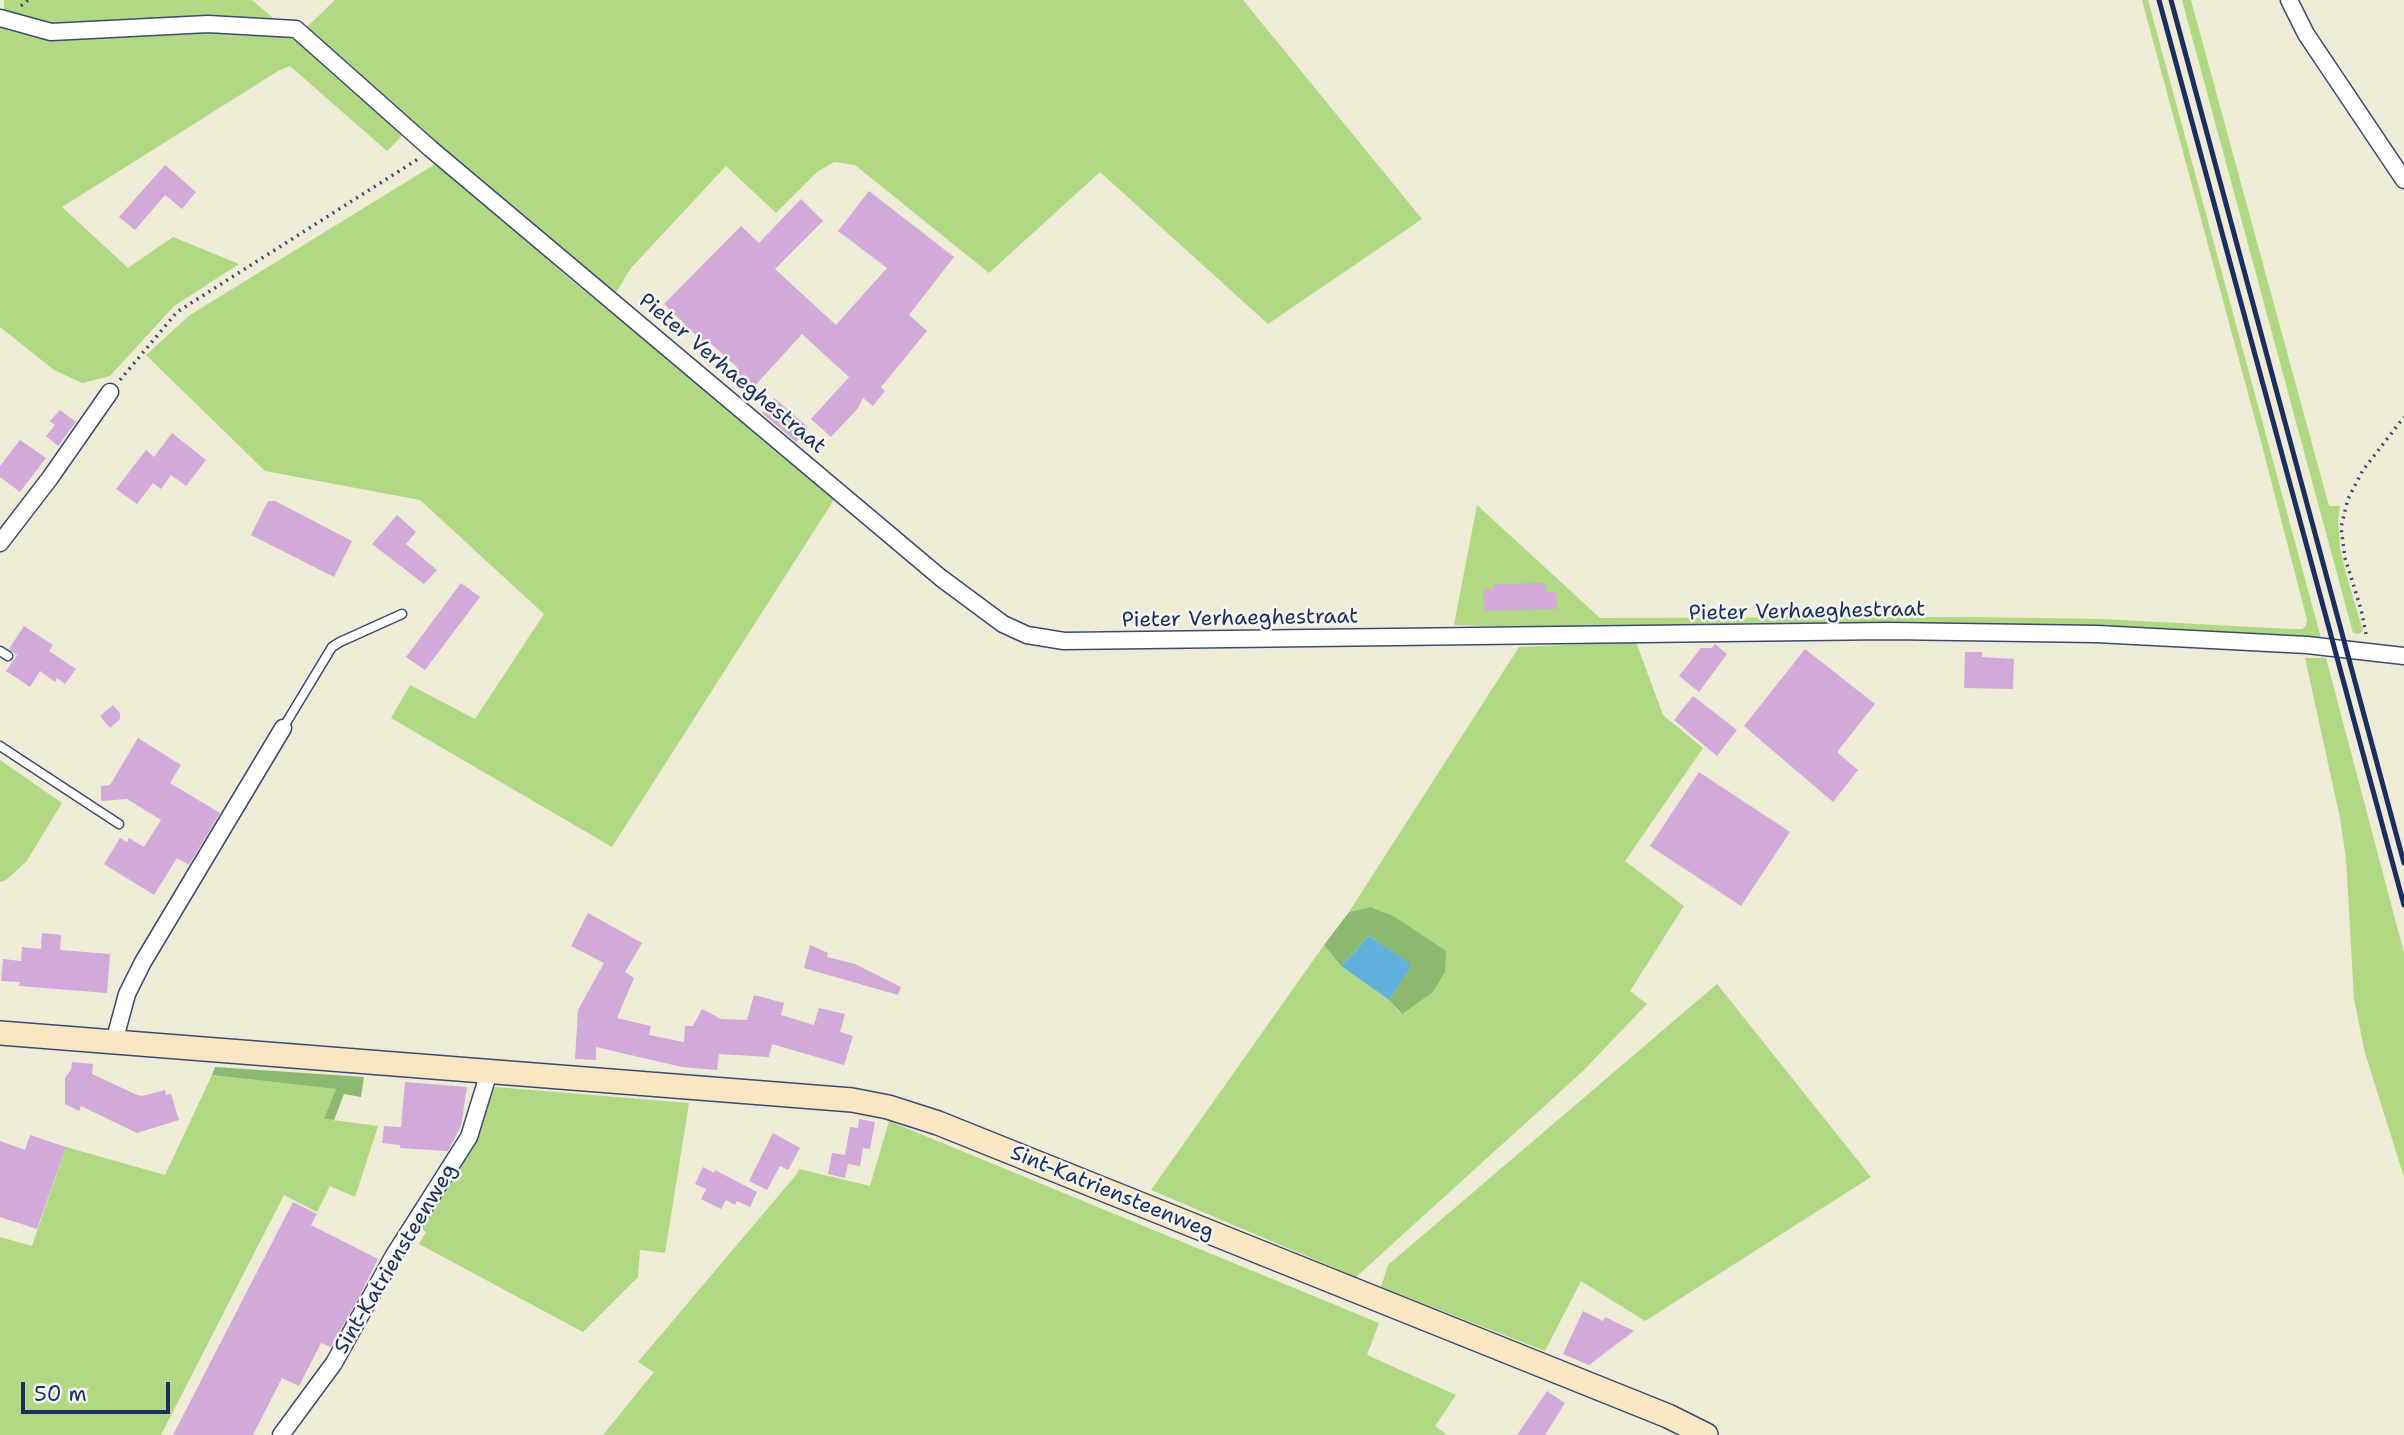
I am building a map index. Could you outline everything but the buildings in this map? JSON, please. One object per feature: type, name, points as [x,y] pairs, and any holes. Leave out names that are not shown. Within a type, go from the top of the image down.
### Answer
[{"type":"street","points":[[2289,0],[2306,34],[2404,180]]},
{"type":"street","name":"Pieter Verhaeghestraat","points":[[0,18],[51,32],[208,24],[296,29],[431,149],[941,578],[1003,624],[1027,635],[1064,642],[1889,631],[2097,634],[2307,645],[2404,656]]},
{"type":"street","points":[[0,543],[50,478],[110,392]]},
{"type":"street","points":[[114,1042],[127,994],[144,962],[284,728]]},
{"type":"street","name":"Sint-Katriensteenweg","points":[[0,1033],[852,1100],[888,1107],[938,1123],[1668,1416],[1706,1435]]},
{"type":"street","name":"Sint-Katriensteenweg","points":[[281,1435],[334,1363],[394,1255],[468,1137],[489,1072]]},
{"type":"lane","points":[[284,728],[332,647],[402,614]]},
{"type":"lane","points":[[0,651],[8,656]]},
{"type":"lane","points":[[0,746],[119,824]]},
{"type":"path","points":[[110,392],[177,313],[431,149]]},
{"type":"path","points":[[2364,650],[2366,631],[2345,558],[2341,527],[2348,499],[2363,470],[2404,418]]},
{"type":"green space","points":[[4,0],[252,0],[406,132],[387,151],[290,66],[62,207],[128,268],[173,237],[239,264],[174,306],[110,376],[82,383],[54,370],[0,327],[0,18],[51,32],[212,23],[202,16],[179,21],[51,26],[4,12]]},
{"type":"green space","points":[[335,0],[1243,0],[1422,219],[1268,324],[1100,172],[989,273],[855,165],[834,162],[817,172],[776,213],[726,166],[631,268],[614,296],[305,29]]},
{"type":"green space","points":[[2142,0],[2148,0],[2321,638],[1454,625],[1477,505],[1600,618],[1972,617],[2103,619],[2290,629],[2302,629],[2306,626],[2307,620],[2259,434]]},
{"type":"green space","points":[[2182,0],[2191,0],[2329,506],[2340,506],[2340,548],[2363,631],[2359,634],[2353,633]]},
{"type":"green space","points":[[437,163],[571,280],[837,495],[612,847],[391,718],[410,685],[475,719],[544,614],[420,500],[265,471],[146,355],[190,315]]},
{"type":"green space","points":[[1636,642],[1663,715],[1703,748],[1625,861],[1684,906],[1630,991],[1647,1004],[1583,1071],[1356,1277],[1151,1190],[1324,945],[1341,966],[1389,1000],[1401,1014],[1370,907],[1349,912],[1519,647]]},
{"type":"green space","points":[[2305,658],[2326,658],[2404,953],[2404,1177],[2365,1053],[2354,999],[2346,858],[2340,818]]},
{"type":"green space","points":[[0,760],[62,803],[26,862],[0,882]]},
{"type":"green space","points":[[1370,907],[1395,917],[1446,951],[1445,972],[1433,992],[1402,1014],[1389,1000],[1412,965],[1369,936],[1341,966],[1324,945],[1349,912]]},
{"type":"green space","points":[[1717,984],[1871,1177],[1645,1321],[1581,1281],[1545,1351],[1381,1287],[1388,1265]]},
{"type":"green space","points":[[215,1067],[364,1077],[361,1097],[344,1094],[334,1120],[324,1119],[336,1089],[212,1075]]},
{"type":"green space","points":[[212,1075],[337,1089],[324,1119],[378,1126],[355,1197],[330,1186],[317,1212],[284,1195],[161,1435],[0,1435],[0,1237],[32,1246],[66,1147],[165,1175]]},
{"type":"green space","points":[[495,1087],[689,1103],[665,1253],[640,1250],[638,1277],[583,1332],[419,1244],[426,1232],[418,1227],[429,1215],[472,1141]]},
{"type":"green space","points":[[889,1121],[1379,1323],[1367,1355],[1456,1395],[1435,1426],[1447,1435],[603,1435],[654,1372],[638,1362],[799,1169],[870,1186]]},
{"type":"water","points":[[1369,936],[1412,965],[1389,1000],[1341,966]]},
{"type":"railway","points":[[2159,0],[2404,905]]},
{"type":"railway","points":[[2171,0],[2404,863]]}]
